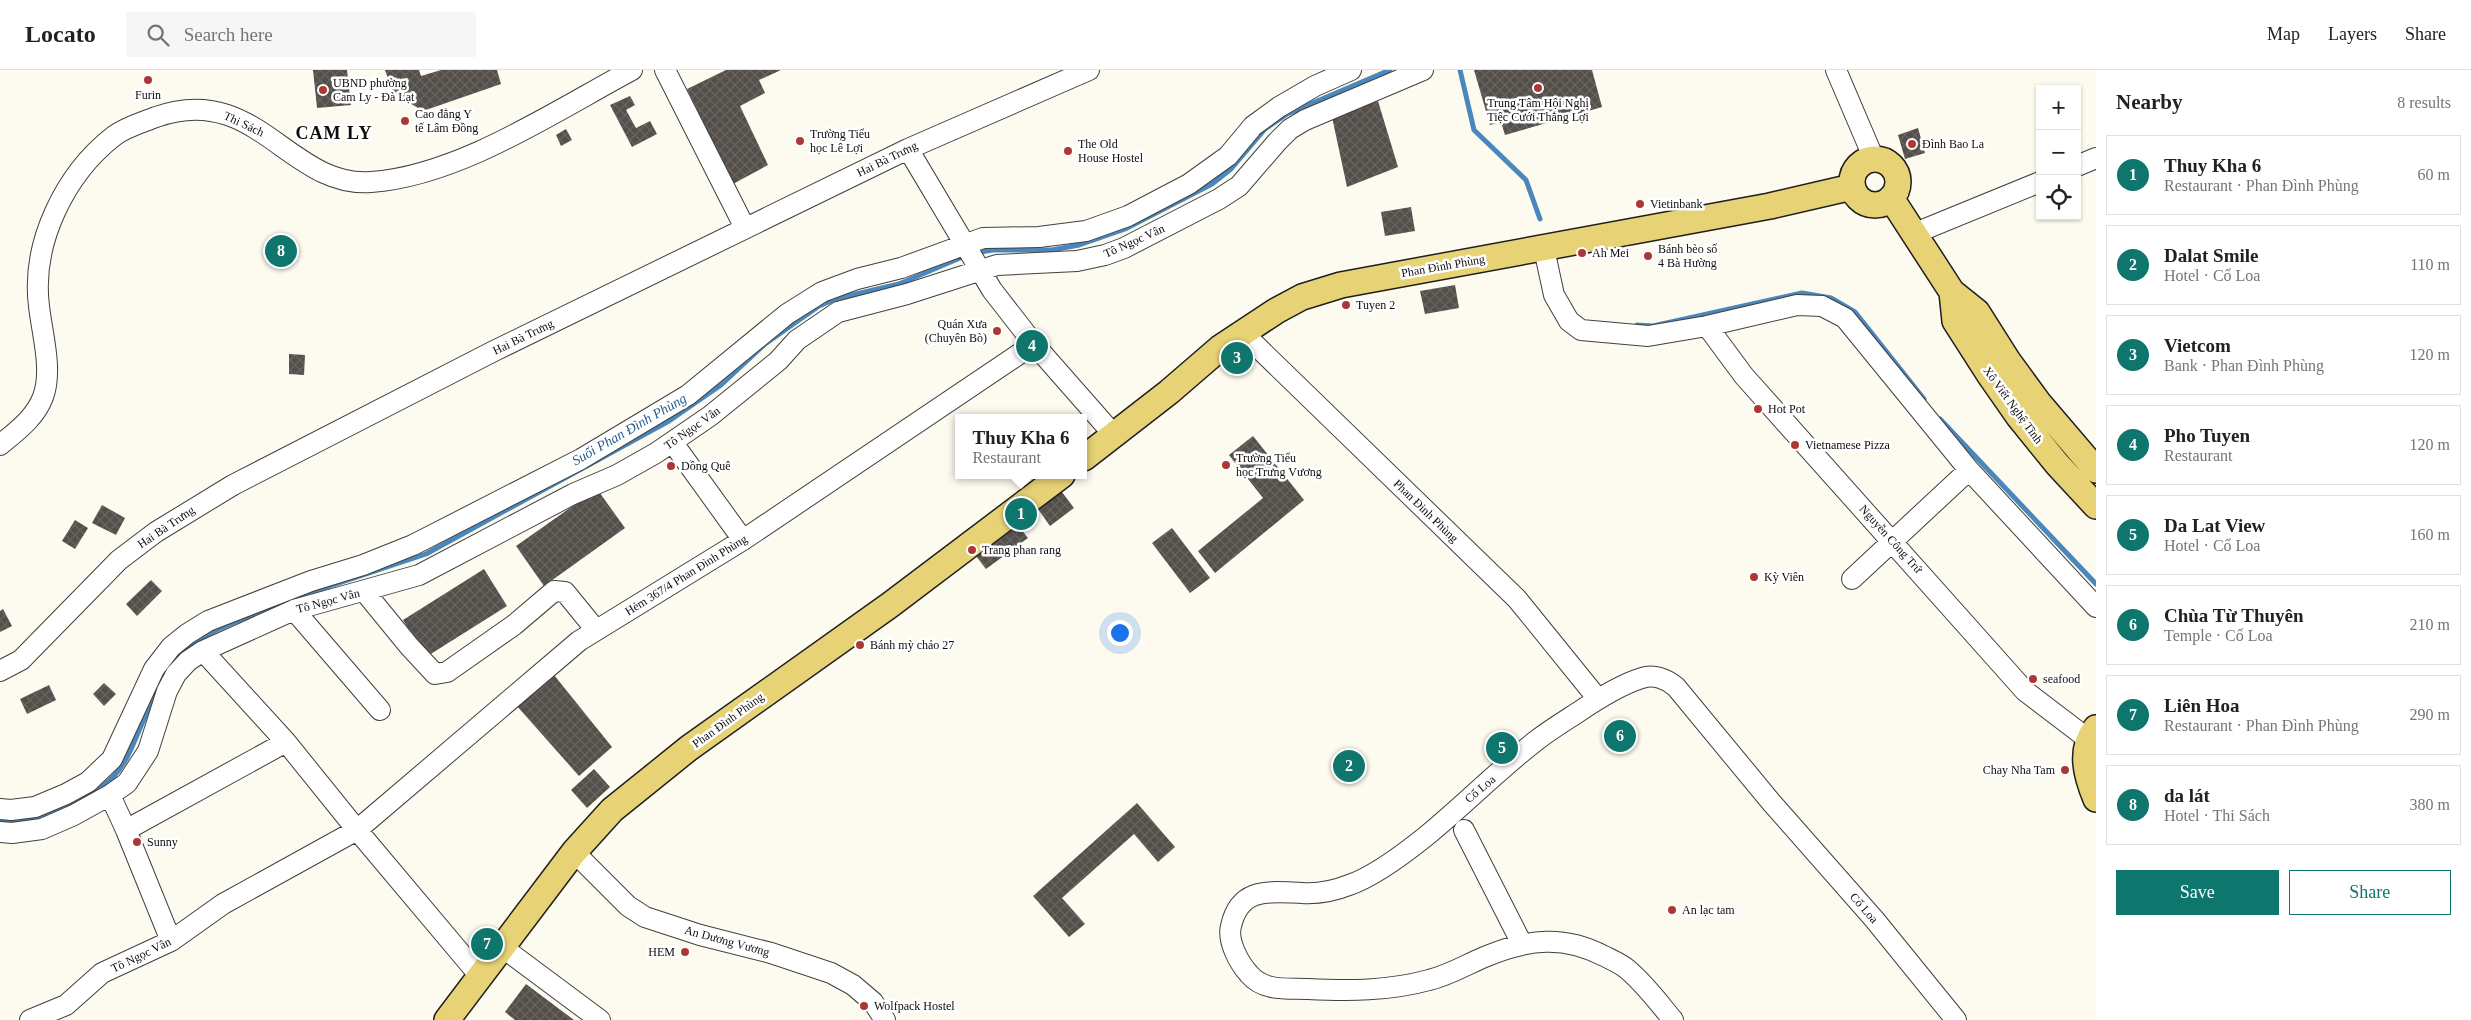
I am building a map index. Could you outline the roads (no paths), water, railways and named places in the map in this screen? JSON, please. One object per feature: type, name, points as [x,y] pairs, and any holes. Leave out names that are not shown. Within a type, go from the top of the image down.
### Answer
[{"type":"main road","points":[[1874,159],[1889,164],[1897,177],[1898,185],[1891,198],[1884,203],[1868,204],[1856,195],[1852,187],[1855,171],[1866,160],[1874,159]]},
{"type":"main road","name":"Phan Đình Phùng","points":[[1087,456],[1169,392],[1220,348],[1276,311],[1302,297],[1341,285],[1770,206],[1852,187]]},
{"type":"main road","name":"Xô Viết Nghệ Tĩnh","points":[[1891,198],[1952,292],[1977,312],[2008,361],[2038,402],[2096,470]]},
{"type":"main road","name":"Xô Viết Nghệ Tĩnh","points":[[1952,292],[1955,321],[1989,374],[2046,451],[2096,506]]},
{"type":"main road","name":"Phan Đình Phùng","points":[[447,1020],[479,975],[574,852],[612,810],[639,786],[770,689],[890,606],[1057,479]]},
{"type":"main road","name":"Nguyễn Công Trứ","points":[[2092,734],[2085,757],[2087,773],[2096,799]]},
{"type":"street","name":"Thi Sách","points":[[0,445],[24,425],[43,397],[46,361],[38,303],[38,269],[54,211],[96,151],[130,126],[168,113],[187,109],[207,110],[230,116],[265,133],[323,173],[337,179],[372,182],[430,171],[480,152],[632,70]]},
{"type":"street","points":[[665,70],[745,228]]},
{"type":"street","name":"Hai Bà Trưng","points":[[0,671],[21,660],[119,560],[156,532],[241,480],[494,351],[908,149],[1089,70]]},
{"type":"street","name":"Tô Ngọc Vân","points":[[0,809],[11,810],[35,807],[88,782],[112,758],[154,669],[171,647],[186,634],[208,621],[413,546],[581,459],[688,395],[787,314],[822,292],[901,268],[983,238],[1039,237],[1086,231],[1128,216],[1189,184],[1228,156],[1253,126],[1279,107],[1316,86],[1351,70]]},
{"type":"street","name":"Tô Ngọc Vân","points":[[0,832],[12,833],[42,829],[74,815],[127,783],[148,751],[167,691],[176,674],[188,661],[203,651],[294,610],[419,575],[449,561],[573,494],[617,475],[673,443],[746,390],[778,361],[797,340],[838,312],[857,305],[907,294],[978,268],[1003,263],[1077,261],[1105,255],[1124,248],[1219,199],[1239,186],[1277,142],[1305,120],[1423,70]]},
{"type":"street","points":[[1836,70],[1874,159]]},
{"type":"street","points":[[908,149],[978,268],[1034,344],[1113,434]]},
{"type":"street","points":[[2081,164],[2096,158]]},
{"type":"street","points":[[1913,234],[2036,184]]},
{"type":"street","points":[[1544,248],[1554,295],[1569,321],[1581,330],[1648,336],[1707,326],[1797,305],[1822,306],[1845,318],[1969,470],[2096,606]]},
{"type":"street","name":"Nguyễn Công Trứ","points":[[1707,326],[1744,376],[2025,691],[2092,734]]},
{"type":"street","name":"Phan Đinh Phùng","points":[[1243,333],[1517,599],[1598,699]]},
{"type":"street","name":"Hẻm 367/4 Phan Đình Phùng","points":[[357,830],[572,647],[596,630],[743,540],[1034,344]]},
{"type":"street","points":[[673,443],[743,540]]},
{"type":"street","points":[[1852,579],[1969,470]]},
{"type":"street","points":[[364,591],[409,646],[435,674],[447,672],[514,625],[554,591],[565,592],[596,630]]},
{"type":"street","points":[[294,610],[380,710]]},
{"type":"street","points":[[203,651],[286,742],[479,975]]},
{"type":"street","name":"Cổ Loa","points":[[1673,1020],[1626,967],[1587,947],[1570,942],[1548,941],[1522,944],[1486,956],[1460,969],[1428,981],[1371,990],[1343,991],[1283,989],[1263,985],[1249,975],[1236,955],[1229,933],[1234,914],[1246,899],[1266,891],[1320,893],[1352,885],[1372,874],[1424,838],[1537,740],[1598,699],[1643,677],[1659,678],[1669,681],[1676,687],[1770,802],[1874,919],[1956,1020]]},
{"type":"street","points":[[126,830],[286,742]]},
{"type":"street","points":[[110,795],[171,941]]},
{"type":"street","name":"Tô Ngọc Vân","points":[[30,1020],[66,1004],[102,974],[171,941],[224,904],[357,830]]},
{"type":"street","points":[[1464,830],[1522,944]]},
{"type":"street","name":"An Dương Vương","points":[[574,852],[628,906],[645,916],[700,935],[771,953],[831,973],[853,985],[873,1002],[885,1020]]},
{"type":"street","points":[[502,946],[600,1020]]},
{"type":"waterway","name":"Suối Phan Đình Phùng","points":[[975,253],[992,250],[1052,250],[1079,245],[1125,229],[1212,184],[1231,169],[1265,129],[1287,114],[1390,70]]},
{"type":"waterway","points":[[1460,70],[1474,130],[1526,180],[1540,219]]},
{"type":"waterway","name":"Suối Phan Đình Phùng","points":[[297,597],[426,554],[669,421],[721,385],[765,344],[819,306],[835,299],[899,284],[967,255]]},
{"type":"waterway","points":[[1637,325],[1653,326],[1802,293],[1831,298],[1855,312],[1924,399]]},
{"type":"waterway","points":[[1940,419],[2096,584]]},
{"type":"waterway","name":"Suối Phan Đình Phùng","points":[[0,820],[30,818],[61,809],[90,795],[103,786],[114,776],[128,756],[154,694],[172,661],[188,647],[210,633],[268,608]]},
{"type":"place","name":"Furin","points":[[148,80]]},
{"type":"place","name":"Trung Tâm Hội Nghị Tiệc Cưới Thắng Lợi","points":[[1538,88]]},
{"type":"place","name":"UBND phường Cam Ly - Đà Lạt","points":[[323,90]]},
{"type":"place","name":"Cao đẳng Y tế Lâm Đồng","points":[[405,121]]},
{"type":"place","name":"Trường Tiểu học Lê Lợi","points":[[800,141]]},
{"type":"place","name":"Đình Bao La","points":[[1912,144]]},
{"type":"place","name":"The Old House Hostel","points":[[1068,151]]},
{"type":"place","name":"Vietinbank","points":[[1640,204]]},
{"type":"place","name":"da lát","points":[[281,251]]},
{"type":"place","name":"Ah Mei","points":[[1582,253]]},
{"type":"place","name":"Bánh bèo số 4 Bà Hường","points":[[1648,256]]},
{"type":"place","name":"Tuyen 2","points":[[1346,305]]},
{"type":"place","name":"Quán Xưa (Chuyên Bò)","points":[[997,331]]},
{"type":"place","name":"Pho Tuyen","points":[[1032,346]]},
{"type":"place","name":"Vietcom","points":[[1237,358]]},
{"type":"place","name":"Hot Pot","points":[[1758,409]]},
{"type":"place","name":"Vietnamese Pizza","points":[[1795,445]]},
{"type":"place","name":"Trường Tiểu học Trưng Vương","points":[[1226,465]]},
{"type":"place","name":"Dồng Quê","points":[[671,466]]},
{"type":"place","name":"Thuy Kha 6","points":[[1021,514]]},
{"type":"place","name":"Trang phan rang","points":[[972,550]]},
{"type":"place","name":"Kỳ Viên","points":[[1754,577]]},
{"type":"place","name":"Bánh mỳ chảo 27","points":[[860,645]]},
{"type":"place","name":"seafood","points":[[2033,679]]},
{"type":"place","name":"Chùa Từ Thuyên","points":[[1620,736]]},
{"type":"place","name":"Da Lat View","points":[[1502,748]]},
{"type":"place","name":"Dalat Smile","points":[[1349,766]]},
{"type":"place","name":"Chay Nha Tam","points":[[2065,770]]},
{"type":"place","name":"Sunny","points":[[137,842]]},
{"type":"place","name":"An lạc tam","points":[[1672,910]]},
{"type":"place","name":"Liên Hoa","points":[[487,944]]},
{"type":"place","name":"HEM","points":[[685,952]]},
{"type":"place","name":"Wolfpack Hostel","points":[[864,1006]]},
{"type":"district","name":"CAM LY","points":[[334,133]]}]
